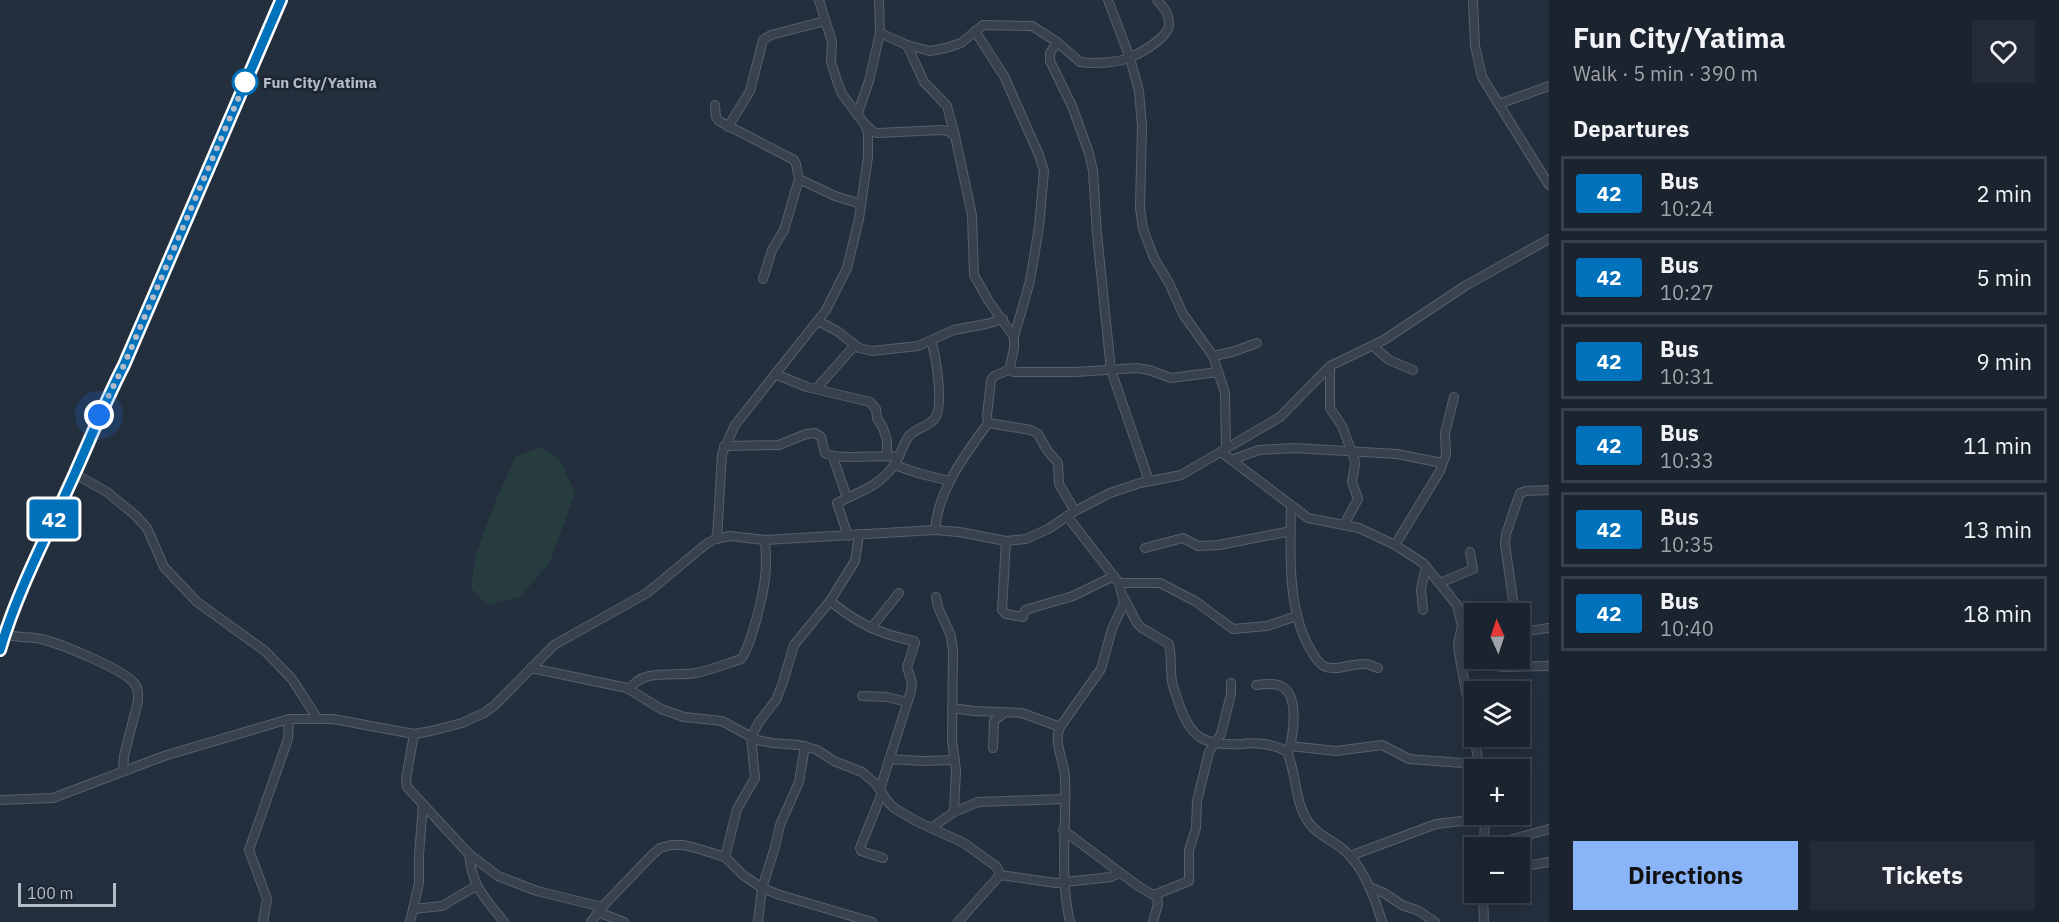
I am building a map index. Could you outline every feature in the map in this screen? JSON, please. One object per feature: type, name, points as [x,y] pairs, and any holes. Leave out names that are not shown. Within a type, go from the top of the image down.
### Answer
[{"type":"main road","points":[[0,650],[2,633],[124,365],[280,0]]},
{"type":"street","points":[[819,0],[832,42],[831,62],[842,94],[864,123],[878,133]]},
{"type":"street","points":[[857,115],[869,81],[880,33],[879,0]]},
{"type":"street","points":[[1108,0],[1131,58],[1141,105],[1139,184],[1143,229],[1154,258],[1169,283],[1183,314],[1213,356],[1225,393],[1223,450],[1232,460],[1291,506],[1314,520],[1359,528],[1395,545],[1416,558],[1440,583],[1457,605],[1462,621],[1458,644],[1477,759]]},
{"type":"street","points":[[880,33],[907,45],[930,51],[961,43],[985,25],[1032,26],[1082,62],[1131,58],[1163,38],[1168,31],[1168,14],[1157,0]]},
{"type":"street","points":[[1473,0],[1477,61],[1482,79],[1549,184]]},
{"type":"street","points":[[728,127],[750,91],[764,40],[771,35],[825,21]]},
{"type":"street","points":[[975,31],[1004,76],[1044,171],[1039,227],[1030,281],[1014,337],[1011,369]]},
{"type":"street","points":[[1057,42],[1050,52],[1050,61],[1072,106],[1093,171],[1096,234],[1111,370],[1149,481]]},
{"type":"street","points":[[907,45],[924,82],[948,106],[972,215],[974,275],[1014,337]]},
{"type":"street","points":[[1499,104],[1549,87]]},
{"type":"street","points":[[715,105],[717,119],[728,127],[794,160],[796,164],[799,179],[784,230],[772,250],[763,279]]},
{"type":"street","points":[[717,539],[720,467],[724,446],[735,425],[818,321],[847,268],[861,204],[869,139],[864,123]]},
{"type":"street","points":[[869,139],[878,133],[940,129],[955,135]]},
{"type":"street","points":[[799,179],[836,196],[861,204]]},
{"type":"street","points":[[0,800],[53,798],[123,770],[211,741],[289,719],[317,718],[414,734],[462,723],[484,713],[509,693],[554,645],[647,593],[705,545],[717,539],[730,536],[765,540],[935,530],[1006,541],[1026,538],[1048,529],[1075,511],[1122,488],[1181,476],[1280,417],[1330,366],[1373,346],[1465,286],[1549,239]]},
{"type":"street","points":[[818,321],[837,331],[861,349],[878,351],[886,348],[910,348],[954,330],[1003,319]]},
{"type":"street","points":[[848,536],[837,504],[876,485],[894,465],[910,435],[931,422],[938,414],[936,357],[931,341]]},
{"type":"street","points":[[1213,356],[1232,352],[1257,342]]},
{"type":"street","points":[[816,389],[855,345]]},
{"type":"street","points":[[1373,346],[1389,360],[1413,370]]},
{"type":"street","points":[[1330,366],[1330,409],[1342,426],[1355,462],[1352,484],[1358,499],[1344,525]]},
{"type":"street","points":[[1011,369],[1014,372],[1028,373],[1137,368],[1171,378],[1218,372]]},
{"type":"street","points":[[935,530],[936,513],[950,481],[988,423],[991,380],[994,376],[1011,369]]},
{"type":"street","points":[[775,374],[797,384],[870,402],[876,409],[877,418],[885,433],[887,455]]},
{"type":"street","points":[[1395,545],[1433,484],[1446,454],[1445,433],[1454,397]]},
{"type":"street","points":[[988,423],[1030,430],[1038,434],[1058,463],[1059,484],[1075,511]]},
{"type":"street","points":[[724,446],[779,445],[806,434],[815,433],[821,437],[825,453],[833,457],[887,455],[899,457]]},
{"type":"street","points":[[1232,460],[1259,450],[1294,448],[1397,454],[1442,463]]},
{"type":"street","points":[[833,457],[847,498]]},
{"type":"street","points":[[894,465],[950,481]]},
{"type":"street","points":[[75,474],[107,492],[135,515],[147,528],[164,567],[197,602],[265,651],[292,679],[317,718]]},
{"type":"street","points":[[1513,603],[1505,544],[1518,495],[1526,491],[1549,490]]},
{"type":"street","points":[[1291,506],[1293,596],[1302,635],[1322,664],[1328,667],[1364,664],[1378,668]]},
{"type":"street","points":[[1067,516],[1117,580],[1137,623],[1145,631],[1169,644],[1172,682],[1187,725],[1195,735],[1216,743],[1252,743],[1289,750],[1336,751],[1382,745],[1409,759],[1464,765]]},
{"type":"street","points":[[1145,548],[1183,538],[1198,546],[1219,545],[1291,531]]},
{"type":"street","points":[[725,857],[737,809],[755,778],[752,737],[759,722],[776,700],[794,645],[830,601],[855,561],[859,534]]},
{"type":"street","points":[[630,689],[635,681],[645,678],[698,672],[741,659],[745,655],[764,586],[765,540]]},
{"type":"street","points":[[1006,541],[1002,610],[1006,614],[1023,617],[1025,610],[1117,580],[1160,583],[1195,601],[1233,629],[1267,626],[1298,616]]},
{"type":"street","points":[[1440,583],[1473,569],[1470,552]]},
{"type":"street","points":[[1423,610],[1421,589],[1426,567]]},
{"type":"street","points":[[871,628],[899,593]]},
{"type":"street","points":[[936,597],[951,640],[952,740],[956,787],[954,812]]},
{"type":"street","points":[[1070,922],[1065,883],[1064,772],[1057,738],[1060,727],[1101,669],[1112,629],[1122,609],[1124,598]]},
{"type":"street","points":[[830,601],[847,615],[871,628],[915,643],[908,666],[912,686],[881,791],[860,848],[883,858]]},
{"type":"street","points":[[1530,631],[1549,628]]},
{"type":"street","points":[[2,633],[54,642],[122,674],[134,683],[138,692],[138,701],[124,756],[123,770]]},
{"type":"street","points":[[1461,663],[1505,667],[1549,666]]},
{"type":"street","points":[[531,668],[630,689],[664,710],[684,717],[722,721],[752,737],[772,743],[804,746],[817,750],[834,761],[858,770],[871,779],[889,804],[901,813],[956,838],[984,855],[1000,869],[1000,875],[958,922]]},
{"type":"street","points":[[1154,895],[1189,881],[1189,850],[1196,828],[1197,801],[1209,752],[1221,734],[1231,694],[1231,683]]},
{"type":"street","points":[[1256,684],[1285,688],[1292,699],[1292,733],[1289,750],[1297,793],[1314,829],[1350,856],[1370,887],[1382,922]]},
{"type":"street","points":[[862,696],[887,697],[907,702]]},
{"type":"street","points":[[952,708],[1028,714],[1060,727]]},
{"type":"street","points":[[993,748],[994,722],[1005,712]]},
{"type":"street","points":[[263,922],[267,899],[249,850],[288,739],[289,719]]},
{"type":"street","points":[[414,734],[405,779],[408,789],[469,854],[487,869],[514,883],[600,909],[624,922]]},
{"type":"street","points":[[758,922],[762,888],[780,825],[800,782],[804,746]]},
{"type":"street","points":[[890,759],[955,760]]},
{"type":"street","points":[[931,828],[954,812],[984,800],[1065,798]]},
{"type":"street","points":[[410,922],[419,883],[423,805]]},
{"type":"street","points":[[1350,856],[1436,824],[1464,819]]},
{"type":"street","points":[[1520,837],[1549,829]]},
{"type":"street","points":[[1064,830],[1120,873],[1154,895],[1158,904],[1153,922]]},
{"type":"street","points":[[591,922],[600,909],[660,848],[684,845],[725,857],[743,875],[762,888],[851,919],[872,922]]},
{"type":"street","points":[[469,854],[476,886],[504,922]]},
{"type":"street","points":[[1530,865],[1549,862]]},
{"type":"street","points":[[1000,875],[1051,884],[1111,877],[1120,873]]},
{"type":"street","points":[[413,909],[442,906],[476,886]]},
{"type":"street","points":[[1370,887],[1384,893],[1401,905],[1419,911],[1434,922]]},
{"type":"street","points":[[1483,903],[1484,922]]},
{"type":"green space","points":[[541,447],[560,460],[575,492],[550,562],[520,597],[487,605],[471,588],[476,554],[495,502],[516,456]]},
{"type":"bus line","name":"42","points":[[0,650],[30,571],[124,365],[281,0]]},
{"type":"place","name":"Fun City/Yatima","points":[[245,82]]},
{"type":"route","points":[[99,415],[124,365],[250,71],[245,82]]}]
